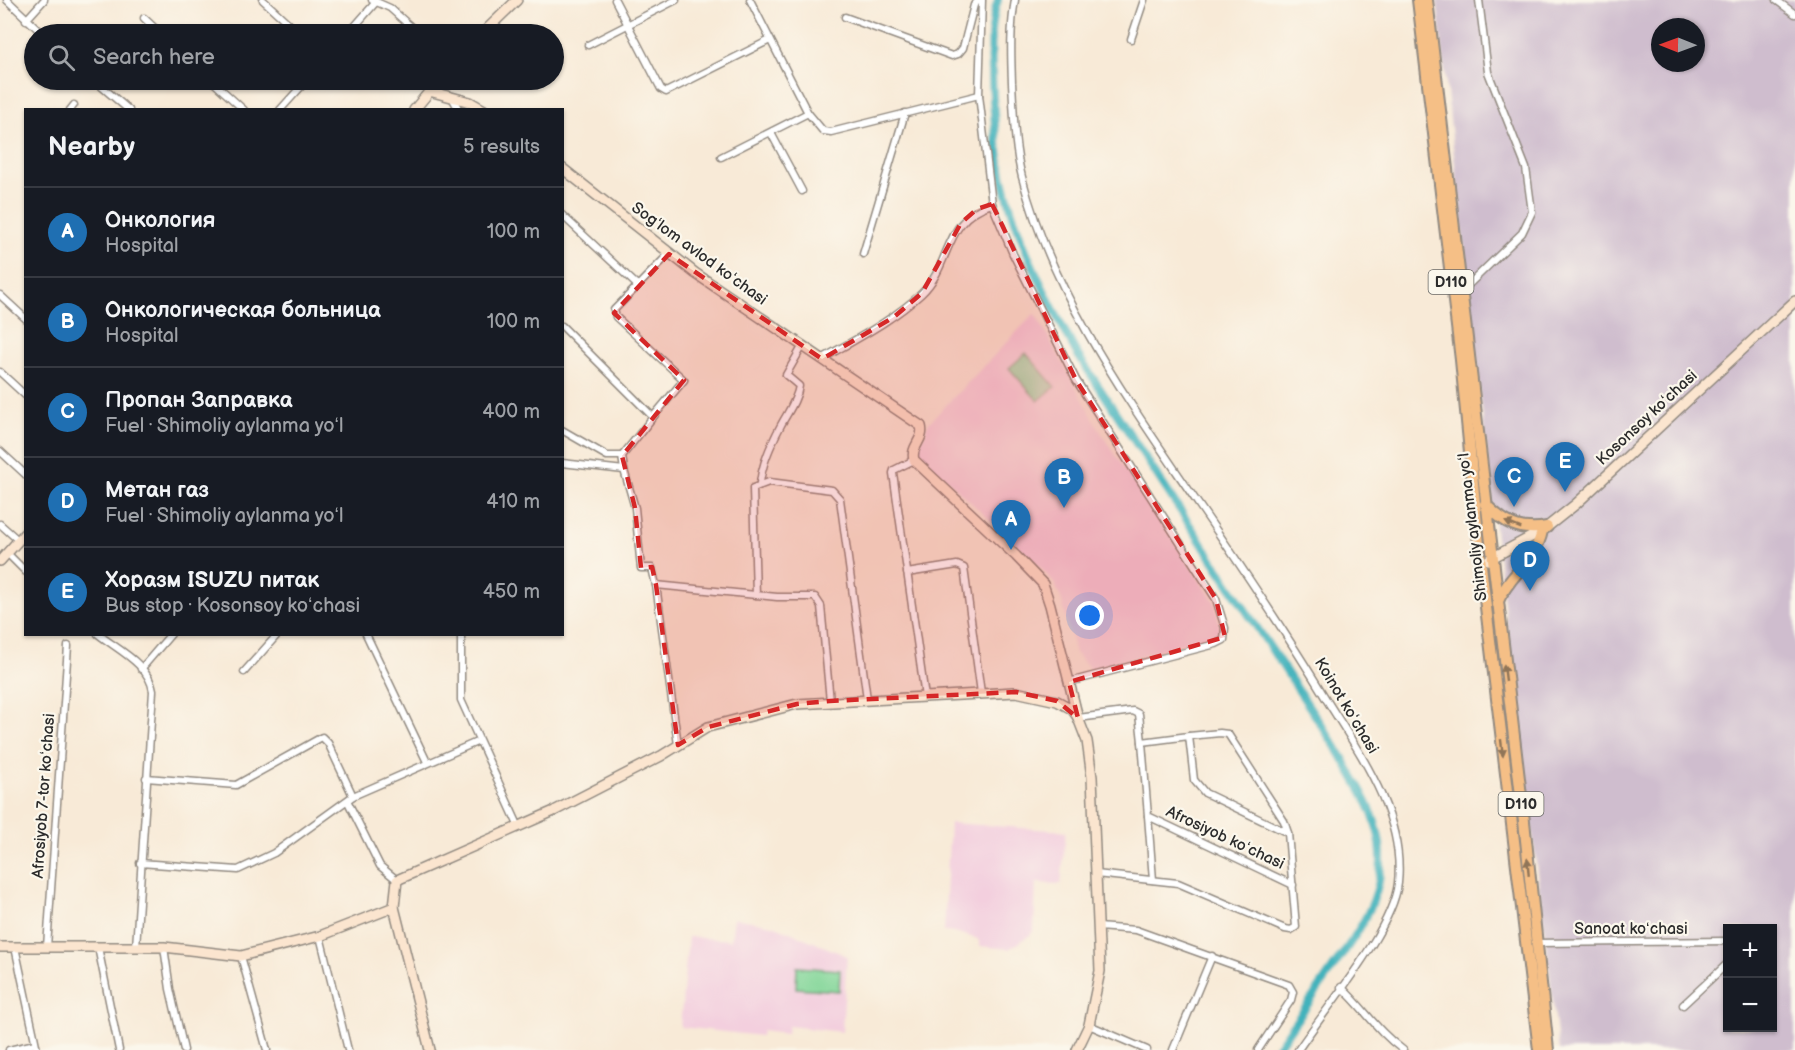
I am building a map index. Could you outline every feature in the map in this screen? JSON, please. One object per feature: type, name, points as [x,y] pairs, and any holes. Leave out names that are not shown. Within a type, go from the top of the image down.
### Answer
[{"type":"main road","name":"Shimoliy aylanma yoʻl","points":[[1423,1],[1461,292],[1524,820],[1535,943],[1548,1050]]},
{"type":"main road","name":"Shimoliy aylanma yoʻl","points":[[1423,1],[1481,565],[1539,1050]]},
{"type":"main road","points":[[1485,504],[1497,517],[1516,528],[1545,529],[1536,551],[1507,581],[1497,603]]},
{"type":"main road","points":[[1512,822],[1524,820]]},
{"type":"street","points":[[7,0],[31,24]]},
{"type":"street","points":[[26,20],[44,0]]},
{"type":"street","points":[[263,0],[289,24]]},
{"type":"street","points":[[492,24],[517,0]]},
{"type":"street","points":[[615,0],[661,89],[666,92],[770,40]]},
{"type":"street","points":[[588,45],[676,0]]},
{"type":"street","points":[[750,0],[808,113],[818,127],[827,133],[979,95]]},
{"type":"street","points":[[845,17],[952,56],[958,54],[963,48],[974,4],[981,0]]},
{"type":"street","points":[[981,0],[979,95],[992,204],[1013,254],[1076,380],[1208,587],[1222,614],[1226,633],[1224,640],[1216,644],[1069,682]]},
{"type":"street","name":"Koinot koʻchasi","points":[[1015,0],[1012,53],[1015,132],[1022,177],[1036,219],[1095,346],[1286,633],[1376,782],[1386,806],[1396,842],[1399,868],[1394,900],[1384,924],[1298,1050]]},
{"type":"street","points":[[1131,39],[1144,0]]},
{"type":"street","points":[[1461,292],[1522,232],[1532,212],[1526,168],[1488,72],[1479,0]]},
{"type":"street","points":[[1776,0],[1795,14]]},
{"type":"street","points":[[356,24],[374,1],[390,8],[408,24]]},
{"type":"street","points":[[144,18],[150,24]]},
{"type":"street","points":[[106,90],[127,108]]},
{"type":"street","points":[[222,90],[242,108]]},
{"type":"street","points":[[282,108],[299,90]]},
{"type":"street","points":[[416,108],[429,91],[470,102],[480,108]]},
{"type":"street","points":[[453,99],[458,108]]},
{"type":"street","points":[[721,157],[808,113]]},
{"type":"street","points":[[863,254],[905,113]]},
{"type":"street","points":[[771,132],[802,191]]},
{"type":"street","name":"Sogʻlom avlod koʻchasi","points":[[564,170],[669,254],[802,347],[921,426],[921,436],[913,449],[914,460]]},
{"type":"street","points":[[822,359],[894,317],[922,293],[928,286],[949,240],[961,223],[977,208],[992,204]]},
{"type":"street","points":[[564,217],[638,286]]},
{"type":"street","points":[[669,254],[615,307],[614,313],[684,380],[622,456],[635,507],[641,568],[652,568],[656,585],[678,745]]},
{"type":"street","points":[[0,295],[24,317]]},
{"type":"street","name":"Kosonsoy koʻchasi","points":[[1481,565],[1545,529],[1604,479],[1795,301]]},
{"type":"street","points":[[564,328],[653,417]]},
{"type":"street","points":[[756,594],[753,488],[759,483],[760,474],[780,427],[798,394],[799,386],[786,375],[802,347]]},
{"type":"street","points":[[0,372],[24,394]]},
{"type":"street","points":[[564,431],[607,456],[622,456]]},
{"type":"street","points":[[0,451],[24,473]]},
{"type":"street","points":[[925,697],[893,474],[894,470],[914,460],[1043,584],[1090,757],[1100,971],[1089,1025],[1077,1050]]},
{"type":"street","points":[[564,463],[624,470]]},
{"type":"street","points":[[759,483],[832,490],[840,499],[867,699]]},
{"type":"street","points":[[0,524],[18,540]]},
{"type":"street","points":[[0,561],[24,534]]},
{"type":"street","points":[[7,553],[24,570]]},
{"type":"street","points":[[907,573],[957,566],[964,568],[981,693]]},
{"type":"street","points":[[656,585],[811,597],[819,601],[830,701]]},
{"type":"street","points":[[100,636],[151,679],[153,691],[136,946]]},
{"type":"street","points":[[141,669],[169,636]]},
{"type":"street","points":[[244,672],[276,636]]},
{"type":"street","points":[[367,636],[427,762]]},
{"type":"street","points":[[461,636],[462,700],[518,825]]},
{"type":"street","name":"Afrosiyob 7-tor koʻchasi","points":[[47,947],[68,646]]},
{"type":"street","points":[[396,880],[601,788],[708,727],[796,704],[1016,692],[1057,701],[1072,709],[1078,718]]},
{"type":"street","name":"Afrosiyob koʻchasi","points":[[1078,718],[1136,711],[1140,717],[1148,816],[1293,885]]},
{"type":"street","name":"Afrosiyob koʻchasi","points":[[1096,874],[1153,880],[1192,888],[1291,930],[1296,924],[1288,833],[1284,820],[1228,735],[1220,732],[1142,742]]},
{"type":"street","name":"Afrosiyob koʻchasi","points":[[1189,736],[1194,780],[1205,793],[1288,833]]},
{"type":"street","points":[[146,778],[236,785],[322,737],[328,742],[353,796]]},
{"type":"street","points":[[140,863],[238,870],[274,853],[348,802],[353,796],[479,741]]},
{"type":"street","points":[[348,802],[380,866],[396,880]]},
{"type":"street","points":[[1148,816],[1153,880]]},
{"type":"street","points":[[396,880],[394,906],[430,1050]]},
{"type":"street","points":[[0,947],[164,947],[241,956],[320,936],[394,906]]},
{"type":"street","points":[[1098,927],[1129,928],[1284,982],[1292,988],[1291,1000],[1258,1050]]},
{"type":"street","points":[[320,936],[348,1050]]},
{"type":"street","name":"Sanoat koʻchasi","points":[[1535,943],[1723,942]]},
{"type":"street","points":[[9,1050],[36,1047],[15,947]]},
{"type":"street","points":[[98,947],[119,1050]]},
{"type":"street","points":[[164,947],[170,989],[184,1050]]},
{"type":"street","points":[[241,956],[267,1050]]},
{"type":"street","points":[[1173,1050],[1212,957]]},
{"type":"street","points":[[1683,1005],[1723,968]]},
{"type":"street","points":[[1341,987],[1359,1003],[1382,1034],[1403,1050]]},
{"type":"street","points":[[1089,1025],[1147,1050]]},
{"type":"highlighted area","points":[[992,204],[1076,380],[1216,599],[1225,637],[1069,682],[1078,718],[1057,701],[1016,692],[830,701],[797,704],[708,727],[678,745],[656,585],[652,567],[641,568],[635,508],[622,456],[684,380],[614,313],[669,254],[822,359],[894,317],[922,293],[961,223],[977,209]]},
{"type":"shaded area","points":[[1437,0],[1795,0],[1795,1050],[1559,1050],[1496,537]]},
{"type":"shaded area","points":[[1035,313],[1104,438],[1214,601],[1221,632],[1091,670],[1075,653],[1061,598],[1054,583],[1039,566],[915,450],[925,434],[927,425]]},
{"type":"shaded area","points":[[950,823],[1066,831],[1061,884],[1036,883],[1034,930],[1009,949],[980,946],[978,939],[958,933],[944,932]]},
{"type":"shaded area","points":[[734,918],[773,925],[847,956],[842,1032],[788,1026],[787,1034],[762,1031],[761,1036],[680,1027],[688,937],[731,940]]},
{"type":"green space","points":[[1026,353],[1055,387],[1038,401],[1009,368]]},
{"type":"green space","points":[[797,967],[840,970],[839,991],[796,988]]},
{"type":"waterway","points":[[998,0],[991,45],[998,149],[1008,197],[1033,265],[1076,352],[1341,755],[1366,800],[1377,829],[1381,851],[1381,871],[1370,907],[1351,941],[1276,1050]]},
{"type":"place","name":"Хоразм ISUZU питак","points":[[1565,492]]},
{"type":"place","name":"Пропан Заправка","points":[[1514,507]]},
{"type":"place","name":"Онкологическая больница","points":[[1064,508]]},
{"type":"place","name":"Онкология","points":[[1011,550]]},
{"type":"place","name":"Метан газ","points":[[1530,591]]}]
